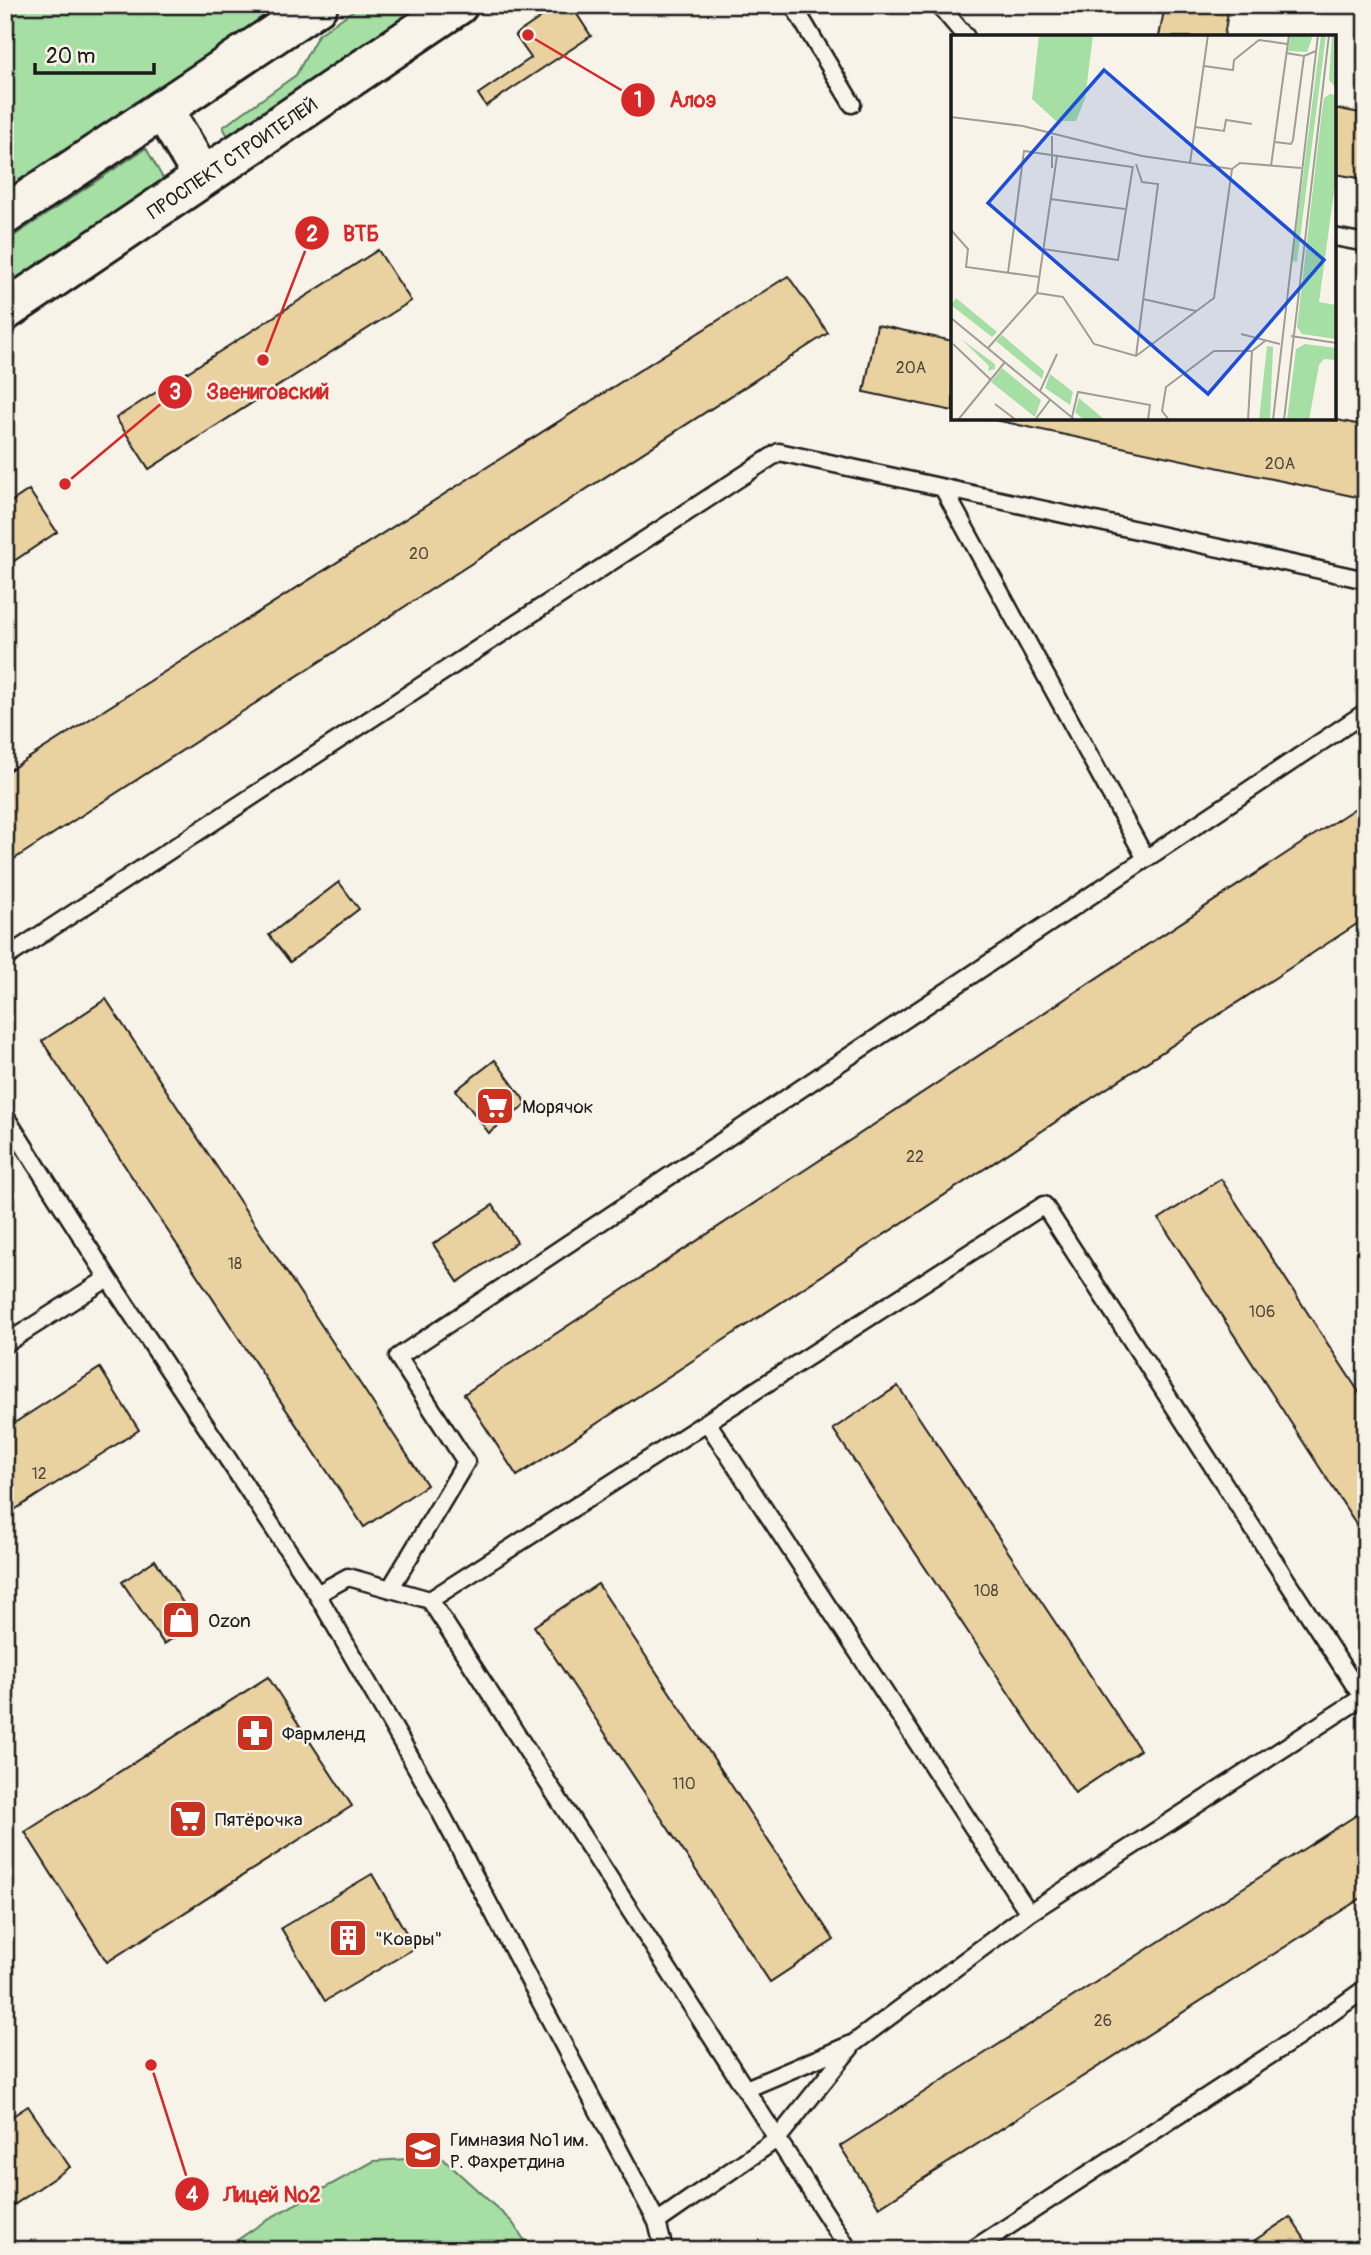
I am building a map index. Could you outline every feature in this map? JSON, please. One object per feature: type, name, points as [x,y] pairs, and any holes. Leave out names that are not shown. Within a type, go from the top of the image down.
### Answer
[{"type":"street","points":[[5,215],[318,5]]},
{"type":"street","name":"ПРОСПЕКТ СТРОИТЕЛЕЙ","points":[[5,311],[458,5]]},
{"type":"street","points":[[163,110],[203,177]]},
{"type":"lane","points":[[793,5],[852,104]]},
{"type":"lane","points":[[939,5],[964,35]]},
{"type":"lane","points":[[1336,237],[1366,243]]},
{"type":"lane","points":[[5,958],[779,452],[1366,580]]},
{"type":"lane","points":[[943,488],[1146,859]]},
{"type":"lane","points":[[390,1589],[466,1462],[398,1357],[1366,712]]},
{"type":"lane","points":[[5,1116],[108,1279],[317,1594],[424,1782],[657,2222],[664,2250]]},
{"type":"lane","points":[[430,1600],[1044,1205],[1364,1696],[1029,1913],[854,2043],[746,2089]]},
{"type":"lane","points":[[5,1344],[108,1279]]},
{"type":"lane","points":[[707,1422],[1029,1913]]},
{"type":"lane","points":[[317,1594],[348,1577],[430,1600],[849,2250]]},
{"type":"lane","points":[[972,2250],[1286,2045],[1366,1988]]},
{"type":"lane","points":[[657,2222],[778,2138],[854,2043]]},
{"type":"green space","points":[[5,5],[282,5],[5,193]]},
{"type":"green space","points":[[361,5],[425,5],[230,140],[223,127],[296,75],[318,35]]},
{"type":"green space","points":[[146,148],[165,182],[5,288],[5,242]]},
{"type":"green space","points":[[441,2157],[512,2222],[531,2250],[223,2250],[268,2219],[374,2161]]},
{"type":"building","points":[[559,5],[571,5],[591,36],[486,106],[478,94],[531,58],[515,35]]},
{"type":"building","points":[[1165,5],[1229,5],[1224,35],[1159,35]]},
{"type":"building","points":[[1336,108],[1366,114],[1366,179],[1336,174]]},
{"type":"building","points":[[378,250],[411,301],[149,469],[116,418]]},
{"type":"building","points":[[788,276],[828,333],[5,865],[5,773]]},
{"type":"building","points":[[877,325],[951,341],[951,411],[864,392]]},
{"type":"building","points":[[995,420],[1336,420],[1366,426],[1366,499]]},
{"type":"building","points":[[29,490],[57,532],[5,567],[5,506]]},
{"type":"building","points":[[1366,801],[1366,918],[517,1476],[464,1394]]},
{"type":"building","points":[[339,882],[359,909],[290,962],[269,935]]},
{"type":"building","points":[[106,999],[427,1485],[364,1527],[42,1041]]},
{"type":"building","points":[[495,1060],[527,1104],[489,1133],[456,1090]]},
{"type":"building","points":[[1221,1179],[1366,1403],[1366,1539],[1159,1219]]},
{"type":"building","points":[[493,1205],[517,1242],[458,1282],[433,1244]]},
{"type":"building","points":[[100,1368],[139,1430],[5,1516],[5,1429]]},
{"type":"building","points":[[898,1386],[1140,1750],[1075,1793],[833,1429]]},
{"type":"building","points":[[155,1560],[196,1623],[164,1644],[122,1582]]},
{"type":"building","points":[[598,1584],[834,1940],[770,1982],[534,1626]]},
{"type":"building","name":"Пятёрочка","points":[[268,1677],[352,1806],[107,1962],[25,1832]]},
{"type":"building","points":[[1366,1809],[1366,1895],[879,2207],[840,2146]]},
{"type":"building","name":"\"Ковры\"","points":[[372,1874],[415,1948],[325,2001],[281,1928]]},
{"type":"building","points":[[28,2106],[70,2167],[5,2211],[5,2121]]},
{"type":"building","points":[[1290,2217],[1312,2250],[1240,2250]]},
{"type":"place","name":"Алоэ","points":[[528,35]]},
{"type":"place","name":"ВТБ","points":[[263,360]]},
{"type":"place","name":"Звениговский","points":[[65,484]]},
{"type":"place","name":"Морячок","points":[[495,1106]]},
{"type":"place","name":"Ozon","points":[[181,1620]]},
{"type":"place","name":"Фармленд","points":[[255,1733]]},
{"type":"place","name":"Пятёрочка","points":[[188,1819]]},
{"type":"place","name":"\"Ковры\"","points":[[348,1938]]},
{"type":"place","name":"Лицей №2","points":[[151,2065]]},
{"type":"place","name":"Гимназия №1 им. Р. Фахретдина","points":[[423,2150]]}]
